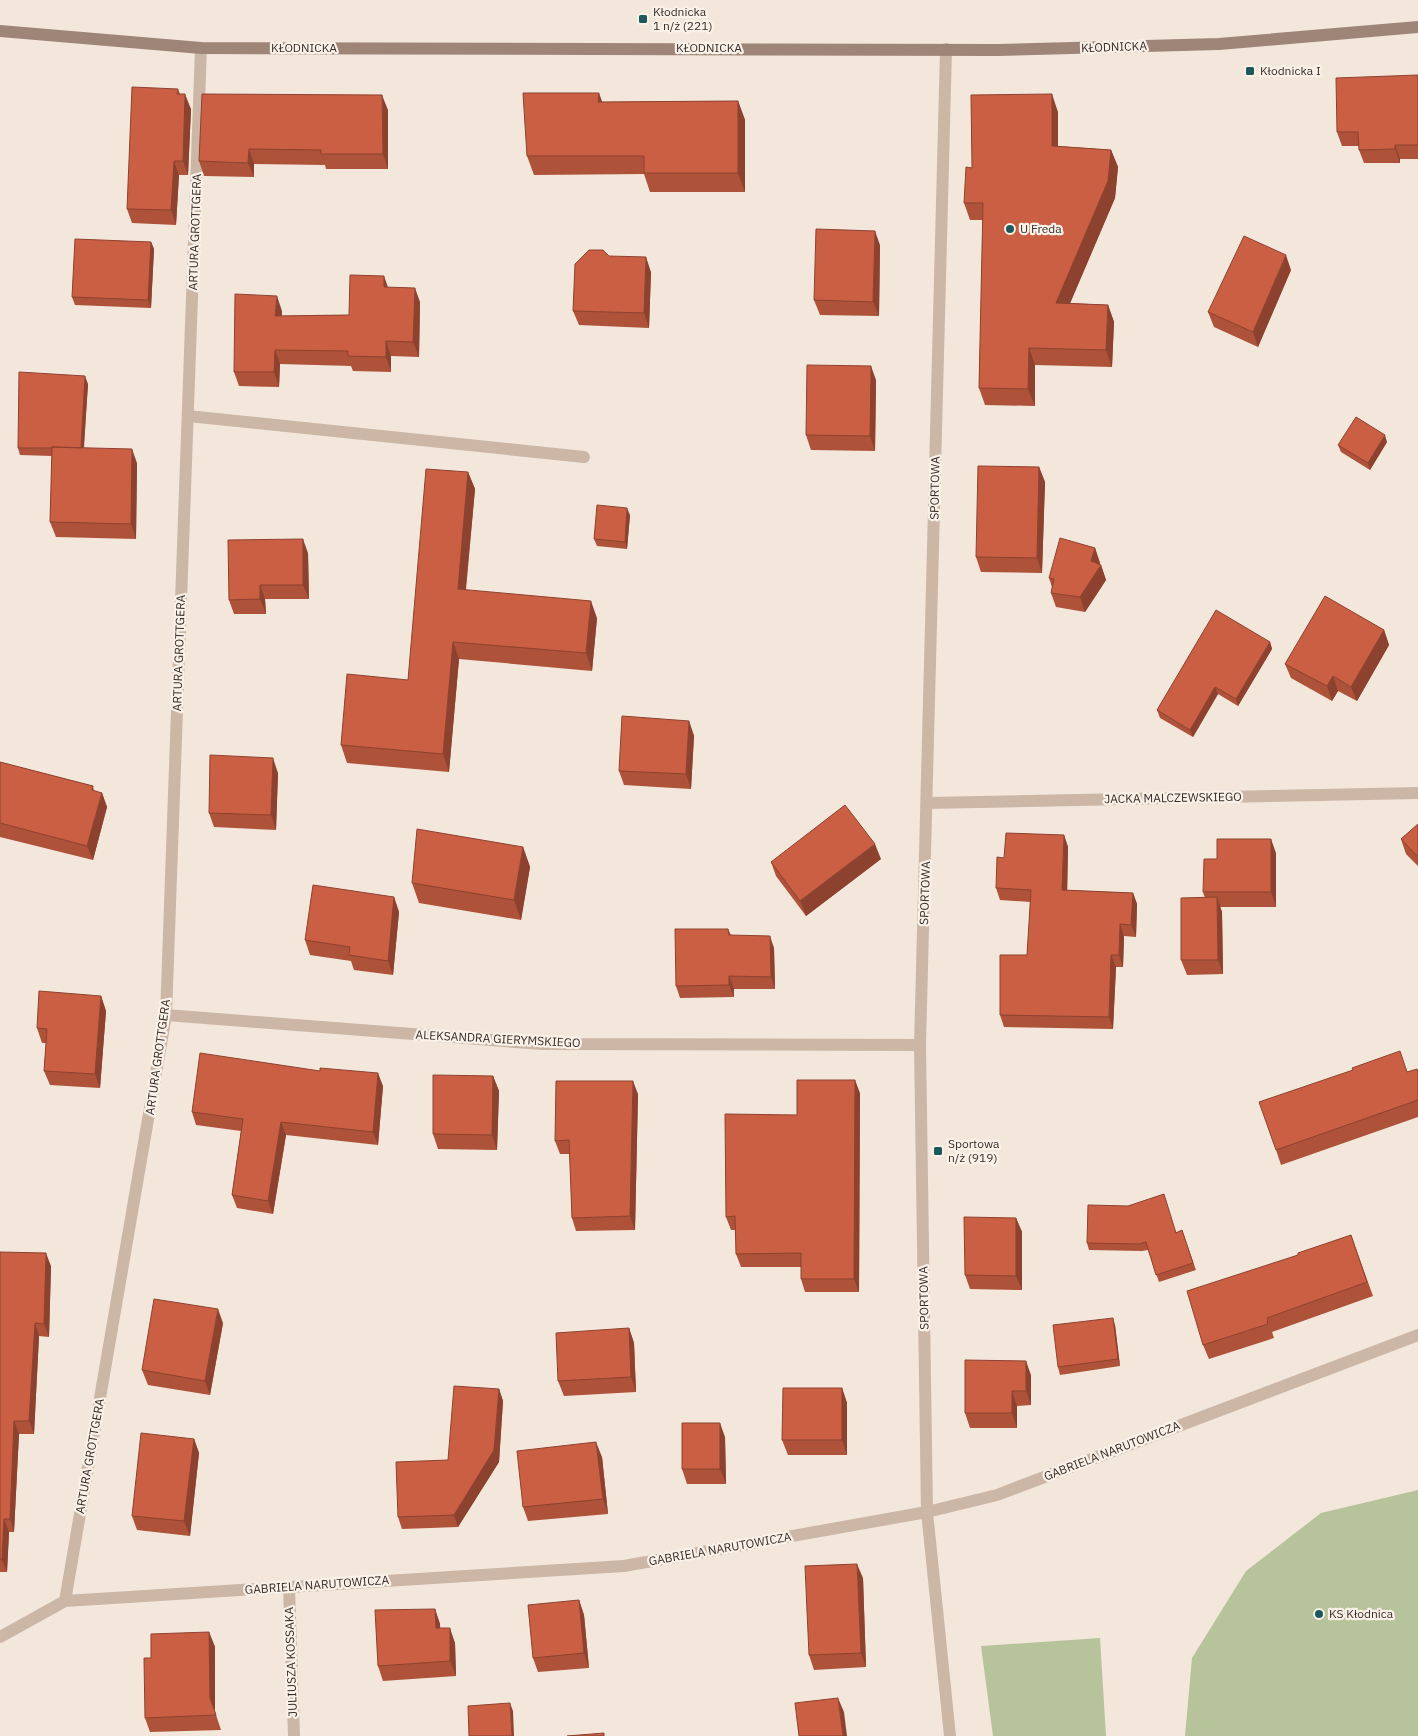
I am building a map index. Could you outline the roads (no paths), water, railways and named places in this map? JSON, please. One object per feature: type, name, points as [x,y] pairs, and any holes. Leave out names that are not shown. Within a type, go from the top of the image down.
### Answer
[{"type":"main road","name":"KŁODNICKA","points":[[0,31],[201,48],[997,50],[1220,44],[1418,27]]},
{"type":"street","name":"ARTURA GROTTGERA","points":[[65,1601],[166,1015],[201,48]]},
{"type":"street","name":"SPORTOWA","points":[[946,49],[920,1045],[927,1512],[950,1736]]},
{"type":"street","points":[[188,416],[584,457]]},
{"type":"street","name":"JACKA MALCZEWSKIEGO","points":[[927,803],[1418,794]]},
{"type":"street","name":"ALEKSANDRA GIERYMSKIEGO","points":[[166,1015],[542,1044],[920,1045]]},
{"type":"street","name":"GABRIELA NARUTOWICZA","points":[[0,1637],[65,1601],[624,1566],[927,1512],[997,1495],[1418,1335]]},
{"type":"street","name":"JULIUSZA KOSSAKA","points":[[289,1587],[294,1736]]},
{"type":"place","name":"Kłodnicka 1 n/ż (221)","points":[[643,19]]},
{"type":"place","name":"Kłodnicka I","points":[[1250,71]]},
{"type":"place","name":"U Freda","points":[[1010,229]]},
{"type":"place","name":"Sportowa n/ż (919)","points":[[938,1151]]},
{"type":"place","name":"KS Kłodnica","points":[[1319,1614]]}]
